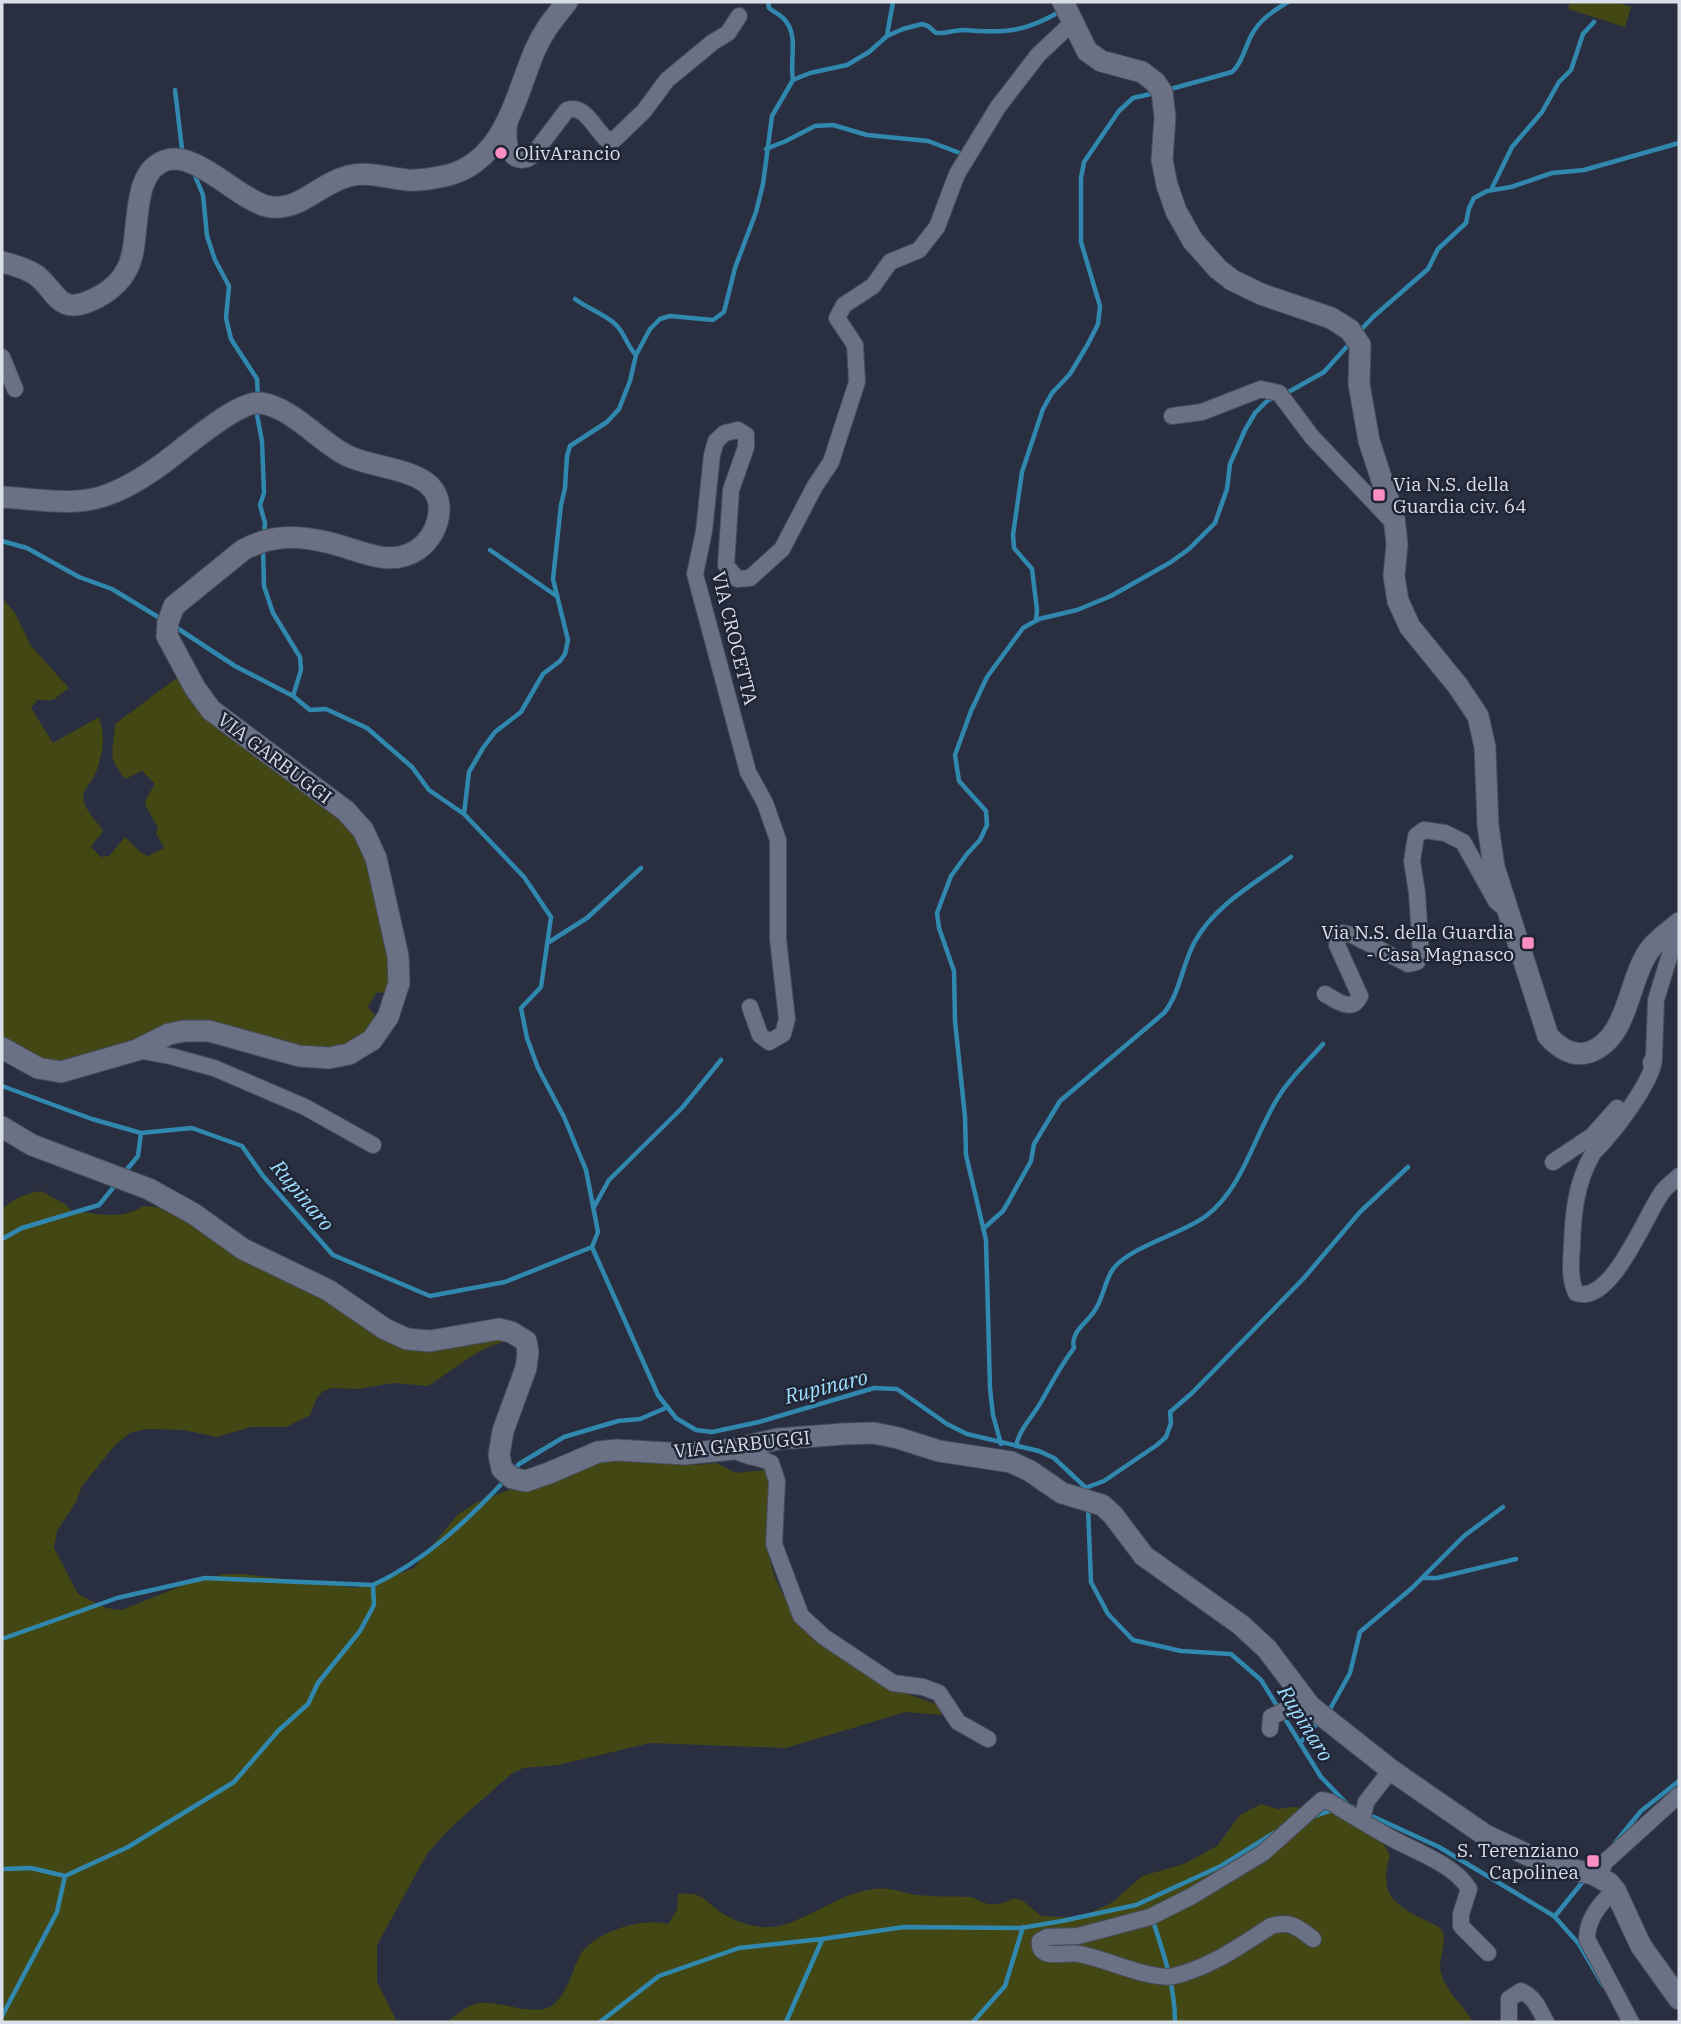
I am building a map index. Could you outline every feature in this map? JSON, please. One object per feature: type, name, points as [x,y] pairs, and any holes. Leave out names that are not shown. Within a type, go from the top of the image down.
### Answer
[{"type":"street","points":[[2,262],[35,274],[56,299],[64,303],[72,305],[89,302],[114,286],[129,267],[146,177],[157,165],[167,160],[177,159],[196,164],[241,194],[264,205],[290,207],[348,176],[373,175],[426,180],[465,170],[480,160],[502,132],[540,38],[567,2]]},
{"type":"street","points":[[1063,2],[1087,51],[1101,61],[1142,72],[1155,82],[1162,92],[1165,117],[1162,160],[1167,185],[1176,211],[1193,241],[1218,269],[1232,280],[1261,294],[1331,318],[1350,330],[1360,345],[1359,384],[1369,441],[1395,520],[1397,544],[1394,576],[1398,601],[1410,627],[1458,686],[1478,716],[1485,747],[1488,826],[1494,867],[1548,1036],[1560,1049],[1581,1055],[1602,1047],[1614,1034],[1651,948],[1674,928]]},
{"type":"street","points":[[511,111],[509,142],[513,157],[520,160],[532,156],[571,108],[581,110],[606,139],[615,139],[644,110],[667,80],[713,42],[729,33],[739,16]]},
{"type":"street","name":"VIA CROCETTA","points":[[750,1007],[760,1035],[769,1042],[783,1034],[787,1019],[778,939],[778,840],[765,803],[748,772],[695,574],[704,531],[712,455],[716,441],[725,433],[738,430],[746,435],[746,447],[731,490],[726,565],[737,579],[750,578],[782,549],[815,486],[831,462],[846,422],[857,382],[855,345],[837,318],[844,305],[873,286],[890,262],[919,250],[937,227],[957,174],[998,107],[1038,55],[1073,22]]},
{"type":"street","points":[[2,357],[15,389]]},
{"type":"street","points":[[1172,416],[1202,412],[1261,389],[1279,393],[1312,437],[1382,512],[1395,520]]},
{"type":"street","name":"VIA GARBUGGI","points":[[2,497],[67,501],[93,500],[113,493],[157,468],[248,403],[261,403],[280,409],[349,457],[427,483],[438,494],[440,510],[434,530],[420,548],[405,557],[381,558],[327,542],[298,537],[271,538],[243,550],[174,606],[168,622],[167,636],[195,688],[211,710],[346,811],[363,830],[376,858],[398,956],[399,983],[388,1017],[372,1040],[349,1054],[329,1058],[299,1056],[209,1031],[169,1034],[137,1051],[61,1072],[38,1068],[2,1048]]},
{"type":"street","points":[[1325,994],[1341,1004],[1350,1005],[1360,996],[1337,945],[1338,936],[1343,933],[1408,964],[1417,962],[1421,955],[1412,861],[1416,836],[1424,830],[1446,833],[1463,842],[1496,901],[1508,911]]},
{"type":"street","points":[[1674,928],[1671,950],[1656,1000],[1655,1064],[1649,1078],[1593,1153],[1573,1207],[1571,1265],[1572,1285],[1576,1293],[1590,1293],[1609,1279],[1629,1253],[1663,1191],[1679,1176]]},
{"type":"street","points":[[137,1051],[170,1056],[214,1068],[304,1107],[373,1145]]},
{"type":"street","points":[[1553,1162],[1592,1136],[1646,1074],[1654,1056]]},
{"type":"street","name":"VIA GARBUGGI","points":[[2,1127],[32,1145],[149,1189],[194,1214],[243,1249],[328,1290],[385,1329],[407,1339],[430,1341],[499,1329],[526,1340],[526,1368],[503,1432],[499,1455],[502,1469],[512,1478],[526,1480],[538,1477],[598,1452],[617,1450],[684,1454],[733,1450],[778,1439],[874,1433],[939,1451],[1011,1462],[1030,1471],[1062,1493],[1102,1504],[1144,1556],[1241,1625],[1267,1649],[1302,1702],[1391,1770],[1485,1835],[1547,1864],[1593,1874],[1607,1884]]},
{"type":"street","points":[[733,1450],[744,1457],[771,1463],[777,1481],[774,1544],[801,1616],[824,1637],[893,1684],[923,1687],[939,1693],[958,1722],[988,1740]]},
{"type":"street","points":[[1271,1723],[1302,1702]]},
{"type":"street","points":[[1362,1821],[1366,1802],[1391,1770]]},
{"type":"street","points":[[1632,2022],[1587,1939],[1588,1928],[1604,1900],[1607,1884],[1605,1862],[1679,1795]]},
{"type":"street","points":[[1313,1939],[1295,1924],[1271,1926],[1222,1958],[1170,1977],[1133,1970],[1076,1953],[1047,1955],[1039,1947],[1044,1938],[1078,1936],[1150,1917],[1192,1896],[1263,1853],[1322,1800],[1446,1867],[1464,1882],[1469,1889],[1461,1914],[1461,1926],[1488,1953]]},
{"type":"street","points":[[1607,1884],[1641,1946],[1679,1999]]},
{"type":"street","points":[[1508,2022],[1509,1999],[1521,1990],[1530,1994],[1546,2022]]},
{"type":"green space","points":[[1570,2],[1616,2],[1631,7],[1625,27],[1568,9]]},
{"type":"green space","points":[[2,598],[15,613],[31,646],[69,688],[53,700],[37,700],[31,708],[53,743],[99,717],[103,738],[102,751],[94,776],[83,797],[87,809],[103,831],[91,847],[101,857],[109,856],[125,837],[148,856],[164,848],[156,833],[158,828],[145,804],[155,784],[142,771],[125,779],[118,769],[113,756],[115,724],[182,674],[358,836],[389,932],[389,992],[376,993],[368,1007],[380,1021],[354,1046],[305,1050],[240,1033],[138,1044],[63,1064],[45,1063],[2,1042]]},
{"type":"green space","points":[[41,1191],[72,1211],[118,1215],[143,1206],[164,1208],[284,1275],[388,1338],[501,1337],[509,1340],[475,1354],[428,1386],[393,1383],[323,1391],[310,1415],[286,1427],[251,1427],[217,1437],[183,1430],[147,1429],[130,1433],[116,1444],[82,1486],[76,1502],[57,1531],[54,1548],[78,1594],[106,1608],[122,1610],[191,1582],[225,1574],[356,1588],[414,1568],[457,1515],[477,1502],[604,1455],[696,1465],[716,1463],[736,1473],[764,1470],[770,1487],[767,1544],[774,1575],[788,1603],[806,1628],[828,1649],[854,1667],[882,1683],[940,1705],[944,1709],[941,1715],[906,1712],[786,1748],[650,1743],[558,1765],[523,1768],[511,1774],[447,1831],[427,1854],[377,1945],[377,1982],[397,2022],[2,2022],[2,1210],[20,1197]]},
{"type":"green space","points":[[1261,1804],[1278,1809],[1328,1809],[1379,1837],[1390,1855],[1386,1878],[1390,1894],[1402,1907],[1441,1929],[1444,1937],[1440,1967],[1442,1975],[1473,2022],[447,2022],[466,2008],[479,2003],[546,2009],[558,2001],[578,1959],[593,1941],[631,1925],[657,1922],[668,1924],[677,1910],[678,1894],[701,1897],[733,1919],[765,1927],[795,1921],[861,1891],[880,1889],[923,1896],[970,1897],[992,1904],[1015,1898],[1041,1916],[1079,1918],[1113,1902],[1142,1876],[1184,1864],[1217,1846],[1240,1815]]},
{"type":"waterway","points":[[768,2],[769,8],[783,18],[791,32],[793,80]]},
{"type":"waterway","points":[[887,35],[893,2]]},
{"type":"waterway","points":[[1167,90],[1232,72],[1258,25],[1288,2]]},
{"type":"waterway","points":[[464,814],[469,772],[483,748],[495,732],[521,712],[543,674],[565,654],[568,640],[553,579],[570,446],[607,422],[619,409],[636,355],[650,329],[660,319],[670,316],[713,320],[724,312],[735,268],[756,212],[763,184],[772,116],[793,80],[810,73],[847,65],[869,52],[887,36],[922,24],[936,33],[963,30],[1001,31],[1023,28],[1059,12]]},
{"type":"waterway","points":[[1491,190],[1512,147],[1542,112],[1559,82],[1571,70],[1583,34],[1594,22]]},
{"type":"waterway","points":[[175,90],[182,149],[185,154]]},
{"type":"waterway","points":[[1036,620],[1032,569],[1014,548],[1013,535],[1022,472],[1043,409],[1052,393],[1070,374],[1098,324],[1100,306],[1081,242],[1081,178],[1084,162],[1119,111],[1133,98],[1155,93]]},
{"type":"waterway","points":[[766,149],[815,126],[833,125],[867,135],[928,141],[965,155]]},
{"type":"waterway","points":[[1359,332],[1428,269],[1438,249],[1466,223],[1474,198],[1487,191],[1511,187],[1552,173],[1584,170],[1679,143]]},
{"type":"waterway","points":[[193,171],[203,195],[207,236],[215,260],[229,286],[226,318],[231,339],[257,379],[258,398]]},
{"type":"waterway","points":[[575,299],[614,323],[636,355]]},
{"type":"waterway","points":[[1285,394],[1324,372],[1351,342]]},
{"type":"waterway","points":[[1001,1444],[993,1415],[990,1388],[986,1240],[966,1155],[965,1117],[955,1021],[954,971],[939,928],[937,913],[951,876],[980,840],[987,825],[986,811],[959,781],[955,755],[987,677],[1023,628],[1039,619],[1077,610],[1111,596],[1171,562],[1189,549],[1215,523],[1227,489],[1230,464],[1245,430],[1255,413],[1273,398]]},
{"type":"waterway","points":[[256,410],[262,441],[264,493],[260,505],[265,523],[264,536]]},
{"type":"waterway","points":[[2,541],[27,548],[79,577],[112,589],[163,620]]},
{"type":"waterway","points":[[263,548],[264,586],[273,613],[300,657],[301,670],[293,696]]},
{"type":"waterway","points":[[490,550],[555,595]]},
{"type":"waterway","points":[[174,626],[235,666],[293,696],[310,710],[326,709],[367,728],[412,767],[429,790],[464,814],[524,877],[551,917],[541,987],[521,1008],[527,1038],[538,1068],[564,1117],[586,1170],[598,1232],[592,1247]]},
{"type":"waterway","points":[[983,1229],[1003,1211],[1031,1161],[1034,1144],[1060,1101],[1164,1013],[1174,997],[1194,943],[1213,917],[1237,895],[1291,857]]},
{"type":"waterway","points":[[549,942],[587,918],[641,868]]},
{"type":"waterway","points":[[1016,1446],[1023,1429],[1074,1348],[1076,1333],[1096,1308],[1113,1269],[1143,1247],[1196,1223],[1219,1204],[1240,1175],[1281,1093],[1323,1044]]},
{"type":"waterway","points":[[594,1207],[609,1180],[682,1108],[721,1060]]},
{"type":"waterway","name":"Rupinaro","points":[[2,1086],[92,1119],[141,1133],[192,1128],[242,1146],[263,1176],[333,1255],[430,1296],[505,1282],[592,1247],[658,1395],[676,1418],[696,1430],[712,1432],[759,1422],[874,1388],[897,1389],[947,1424],[967,1434],[1039,1451],[1054,1458],[1085,1487],[1086,1495]]},
{"type":"waterway","points":[[124,1173],[138,1156],[141,1133]]},
{"type":"waterway","points":[[1085,1488],[1104,1481],[1166,1437],[1171,1423],[1170,1412],[1192,1393],[1304,1278],[1360,1212],[1408,1167]]},
{"type":"waterway","points":[[2,1239],[22,1228],[99,1205],[117,1183]]},
{"type":"waterway","points":[[514,1470],[519,1464],[564,1437],[618,1421],[640,1419],[668,1407]]},
{"type":"waterway","points":[[2,1639],[117,1598],[205,1578],[373,1585],[428,1552],[506,1479]]},
{"type":"waterway","name":"Rupinaro","points":[[1088,1507],[1091,1582],[1108,1614],[1133,1640],[1181,1651],[1231,1654],[1261,1680],[1321,1777],[1348,1805],[1439,1847],[1554,1916],[1579,1944],[1603,1985]]},
{"type":"waterway","points":[[1329,1711],[1350,1673],[1360,1632],[1412,1588],[1464,1536],[1503,1507]]},
{"type":"waterway","points":[[1422,1578],[1437,1578],[1516,1559]]},
{"type":"waterway","points":[[2,1869],[31,1868],[65,1876],[128,1847],[234,1782],[279,1730],[308,1704],[318,1683],[360,1631],[374,1605],[373,1585]]},
{"type":"waterway","points":[[1300,1743],[1320,1720]]},
{"type":"waterway","points":[[1615,1843],[1641,1811],[1679,1781]]},
{"type":"waterway","points":[[1314,1816],[1332,1810]]},
{"type":"waterway","points":[[600,2022],[659,1976],[739,1948],[904,1927],[1021,1928],[1062,1921],[1136,1905],[1221,1866],[1274,1833]]},
{"type":"waterway","points":[[2,2016],[57,1912],[65,1876]]},
{"type":"waterway","points":[[1555,1916],[1585,1879]]},
{"type":"waterway","points":[[1153,1921],[1171,1983],[1175,2022]]},
{"type":"waterway","points":[[973,2022],[1005,1986],[1023,1927]]},
{"type":"waterway","points":[[786,2022],[822,1940]]},
{"type":"place","name":"OlivArancio","points":[[501,153]]},
{"type":"place","name":"Via N.S. della Guardia civ. 64","points":[[1379,495]]},
{"type":"place","name":"Via N.S. della Guardia - Casa Magnasco","points":[[1528,943]]},
{"type":"place","name":"S. Terenziano Capolinea","points":[[1593,1861]]}]
